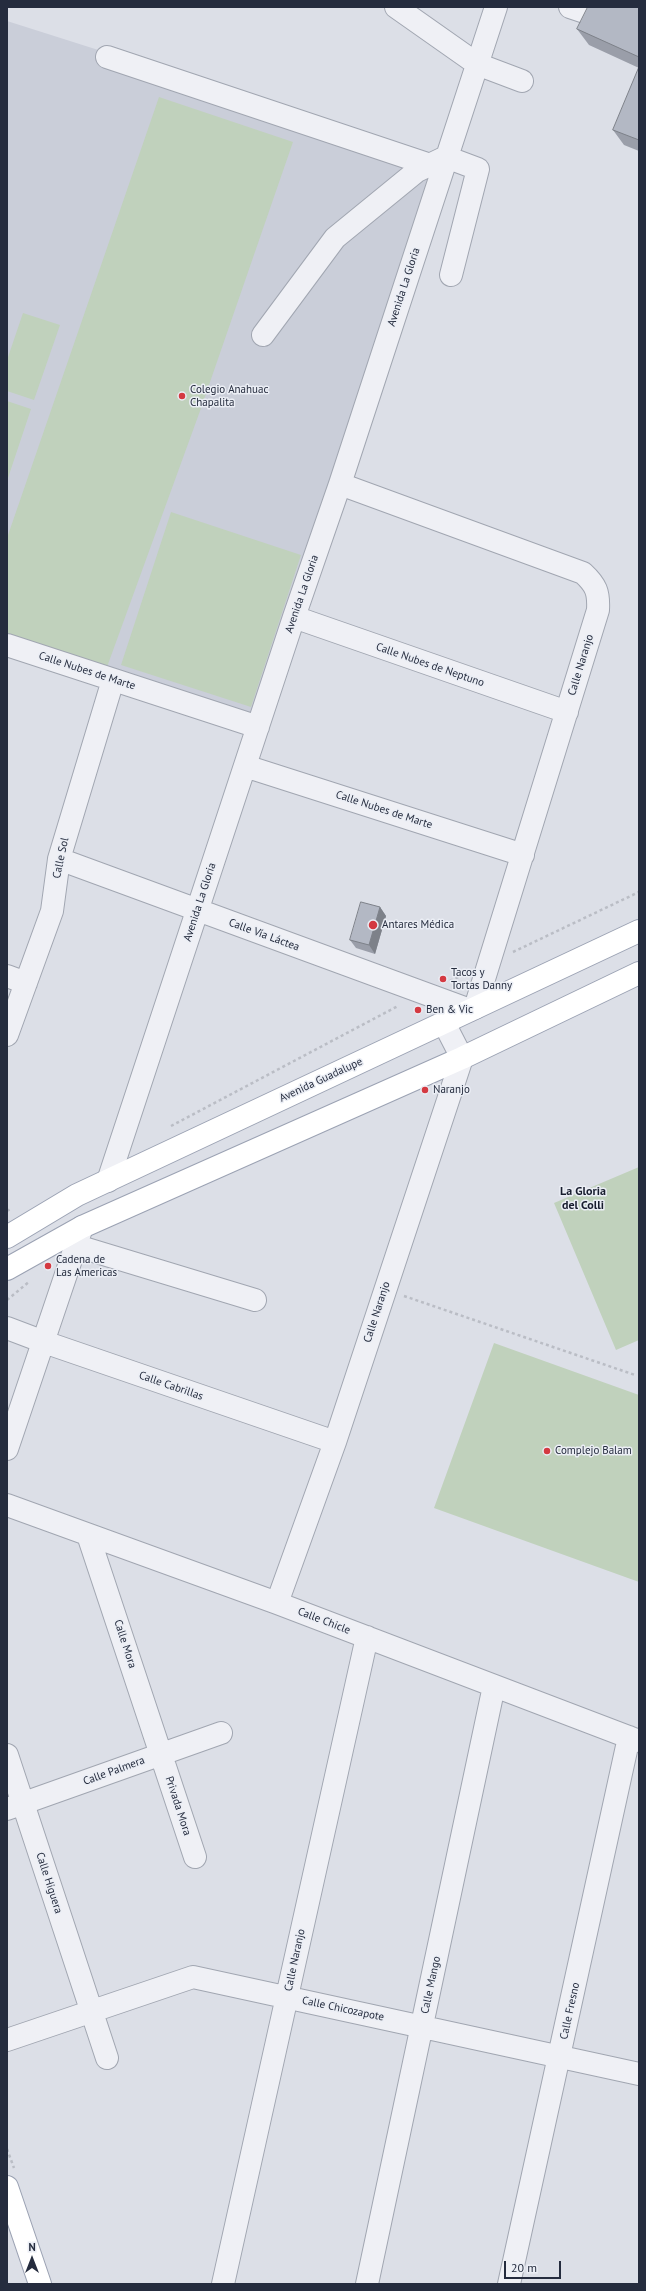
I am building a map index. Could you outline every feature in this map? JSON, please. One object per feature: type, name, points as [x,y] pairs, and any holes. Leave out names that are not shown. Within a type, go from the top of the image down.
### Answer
[{"type":"main road","name":"Avenida Guadalupe","points":[[7,1237],[77,1195],[639,931]]},
{"type":"main road","points":[[7,1269],[638,977]]},
{"type":"main road","points":[[7,2187],[40,2284]]},
{"type":"street","points":[[396,7],[477,64],[522,81]]},
{"type":"street","name":"Avenida La Gloria","points":[[108,1181],[294,617],[340,484],[438,161],[477,64],[496,7]]},
{"type":"street","points":[[570,7],[591,14]]},
{"type":"street","points":[[107,58],[438,161],[478,169],[451,275]]},
{"type":"street","points":[[263,335],[335,238],[417,171],[438,161]]},
{"type":"street","name":"Calle Naranjo","points":[[340,484],[584,573],[596,586],[599,595],[598,610],[567,712],[489,964],[472,1009]]},
{"type":"street","name":"Calle Nubes de Neptuno","points":[[294,617],[567,712]]},
{"type":"street","name":"Calle Nubes de Marte","points":[[7,645],[258,726]]},
{"type":"street","name":"Calle Sol","points":[[7,1035],[17,979],[52,911],[58,859],[113,680]]},
{"type":"street","name":"Calle Nubes de Marte","points":[[245,766],[523,854]]},
{"type":"street","name":"Calle Vía Láctea","points":[[58,859],[421,993],[472,1009]]},
{"type":"street","points":[[444,1023],[462,1058]]},
{"type":"street","name":"Calle Naranjo","points":[[277,1603],[335,1442],[384,1290],[462,1058]]},
{"type":"street","points":[[7,1449],[79,1237],[255,1300]]},
{"type":"street","name":"Calle Cabrillas","points":[[7,1328],[335,1442]]},
{"type":"street","name":"Calle Chicle","points":[[7,1505],[277,1603],[634,1739]]},
{"type":"street","name":"Calle Mora","points":[[88,1535],[161,1754]]},
{"type":"street","name":"Calle Naranjo","points":[[223,2284],[366,1637]]},
{"type":"street","name":"Calle Mango","points":[[367,2284],[494,1686]]},
{"type":"street","name":"Calle Palmera","points":[[15,1807],[220,1733]]},
{"type":"street","name":"Calle Fresno","points":[[509,2284],[559,2056],[634,1739]]},
{"type":"street","name":"Privada Mora","points":[[161,1754],[195,1858]]},
{"type":"street","name":"Calle Higuera","points":[[7,1755],[15,1807],[92,2011],[108,2058]]},
{"type":"street","name":"Calle Chicozapote","points":[[7,2040],[193,1977],[639,2074]]},
{"type":"path","points":[[165,1129],[421,993],[489,964],[639,892]]},
{"type":"path","points":[[7,1211],[14,1207]]},
{"type":"path","points":[[384,1290],[634,1375]]},
{"type":"shaded area","name":"Colegio Anahuac Chapalita","points":[[7,21],[435,157],[253,715],[7,635]]},
{"type":"green space","points":[[159,97],[293,142],[200,411],[107,667],[7,634],[7,538]]},
{"type":"green space","points":[[23,313],[60,325],[34,400],[7,391],[7,360]]},
{"type":"green space","points":[[7,401],[31,409],[7,481]]},
{"type":"green space","points":[[171,512],[301,555],[251,707],[121,665]]},
{"type":"green space","points":[[639,1167],[639,1340],[616,1350],[554,1203]]},
{"type":"green space","name":"Complejo Balam","points":[[494,1343],[639,1395],[639,1582],[434,1508]]},
{"type":"building","points":[[588,7],[639,7],[639,57],[577,29]]},
{"type":"building","points":[[639,67],[639,140],[613,130]]},
{"type":"building","points":[[361,902],[380,907],[369,945],[350,940]]},
{"type":"place","name":"Colegio Anahuac Chapalita","points":[[182,396]]},
{"type":"place","name":"Antares Médica","points":[[373,925]]},
{"type":"place","name":"Tacos y Tortas Danny","points":[[443,979]]},
{"type":"place","name":"Ben & Vic","points":[[418,1010]]},
{"type":"place","name":"Naranjo","points":[[425,1090]]},
{"type":"place","name":"Cadena de Las Americas","points":[[48,1266]]},
{"type":"place","name":"Complejo Balam","points":[[547,1451]]},
{"type":"district","name":"La Gloria del Colli","points":[[583,1199]]}]
